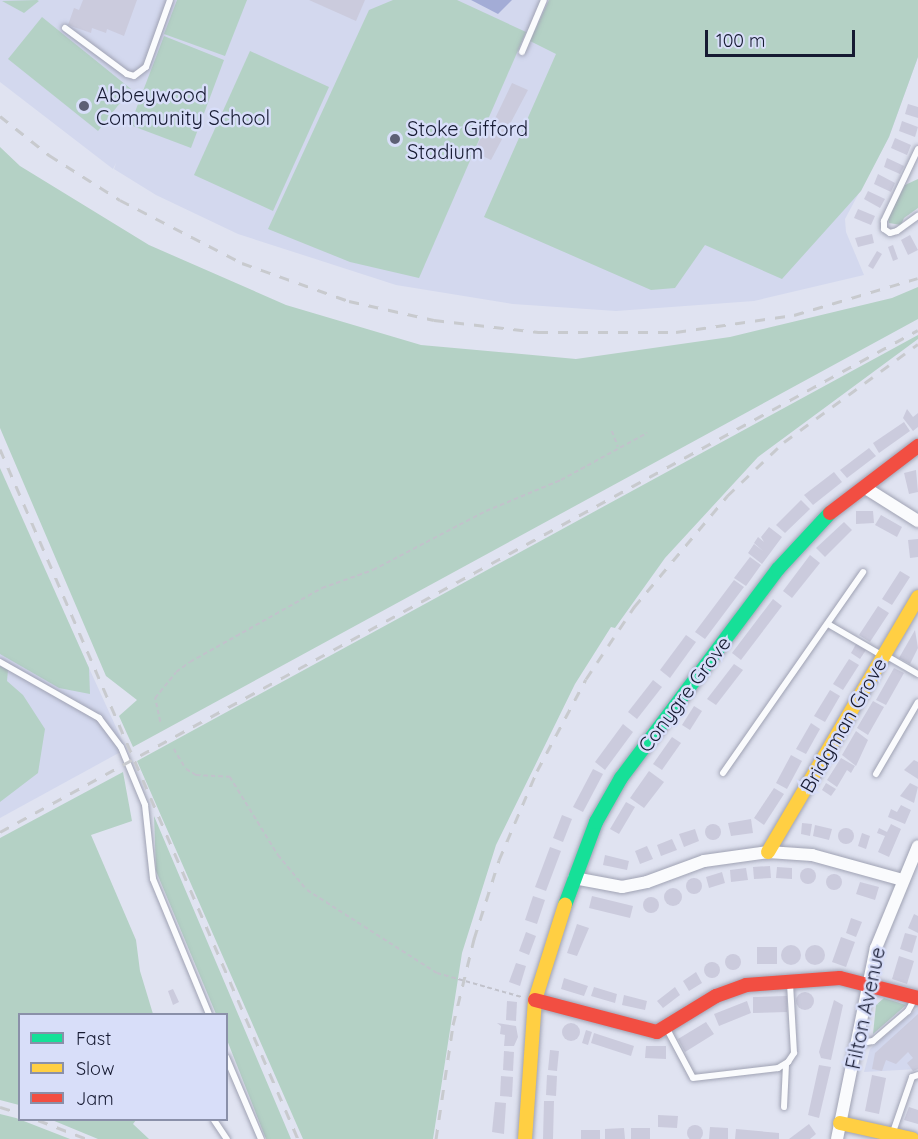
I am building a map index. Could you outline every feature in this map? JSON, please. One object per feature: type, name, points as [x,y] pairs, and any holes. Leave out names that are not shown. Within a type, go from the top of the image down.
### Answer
[{"type":"street","name":"Conygre Grove","points":[[525,1139],[535,1000],[574,878],[596,822],[621,778],[778,569],[824,517],[918,446]]},
{"type":"street","points":[[864,487],[918,521]]},
{"type":"street","name":"Bridgman Grove","points":[[768,852],[918,597]]},
{"type":"street","name":"Filton Avenue","points":[[837,1139],[867,983],[903,880],[918,846]]},
{"type":"street","points":[[574,878],[622,887],[647,882],[704,861],[768,852],[812,855],[903,880]]},
{"type":"street","points":[[535,1000],[657,1032],[716,996],[746,985],[840,978],[867,983],[917,998]]},
{"type":"street","points":[[840,1123],[912,1139]]},
{"type":"lane","points":[[65,28],[126,74],[134,76],[146,67],[170,0]]},
{"type":"lane","points":[[522,52],[544,0]]},
{"type":"lane","points":[[918,149],[910,173],[884,221],[884,229],[890,233],[897,231],[918,216]]},
{"type":"lane","points":[[910,173],[918,177]]},
{"type":"lane","points":[[723,773],[863,572]]},
{"type":"lane","points":[[828,624],[918,674]]},
{"type":"lane","points":[[0,662],[99,718],[121,747],[145,805],[153,879],[209,1013]]},
{"type":"lane","points":[[876,774],[918,702]]},
{"type":"lane","points":[[784,1107],[786,1064],[794,1048],[790,982]]},
{"type":"lane","points":[[856,1044],[873,1041],[908,1011],[917,998]]},
{"type":"lane","points":[[667,1028],[694,1078],[772,1070],[786,1064]]},
{"type":"lane","points":[[228,1062],[261,1139]]},
{"type":"lane","points":[[892,1133],[912,1077],[918,1075]]},
{"type":"lane","points":[[215,1121],[227,1139]]},
{"type":"path","points":[[612,431],[619,448]]},
{"type":"path","points":[[160,722],[155,699],[176,672],[190,662],[322,588],[374,570],[647,433]]},
{"type":"path","points":[[174,749],[186,769],[196,775],[230,777],[278,855],[307,890],[437,973],[535,1000]]},
{"type":"shaded area","points":[[0,0],[918,0],[918,57],[889,137],[845,219],[846,232],[864,275],[754,301],[616,311],[513,304],[396,285],[238,234],[156,195],[114,169],[116,163],[113,169],[0,82]]},
{"type":"shaded area","points":[[0,473],[126,749],[0,818]]},
{"type":"shaded area","points":[[918,1008],[918,1069],[864,1072],[870,1049]]},
{"type":"green space","points":[[37,0],[39,1],[24,13],[2,1]]},
{"type":"green space","points":[[177,0],[247,0],[225,56],[164,34]]},
{"type":"green space","name":"Stoke Gifford Stadium","points":[[393,0],[457,0],[526,32],[419,278],[350,262],[268,229],[369,10]]},
{"type":"green space","points":[[549,0],[918,0],[918,57],[889,137],[861,191],[782,279],[705,245],[675,288],[651,290],[484,217],[556,54],[530,41]]},
{"type":"green space","points":[[42,17],[131,89],[98,131],[8,59]]},
{"type":"green space","points":[[164,36],[224,60],[191,148],[130,125]]},
{"type":"green space","points":[[250,51],[329,87],[273,211],[194,175]]},
{"type":"green space","points":[[0,147],[20,166],[149,245],[286,305],[421,345],[576,359],[730,337],[892,298],[918,287],[918,319],[133,747],[119,716],[137,700],[106,676],[0,428]]},
{"type":"green space","points":[[918,179],[918,208],[904,218],[901,225],[889,223],[888,217],[905,185]]},
{"type":"green space","points":[[918,335],[918,339],[758,457],[665,558],[615,628],[611,627],[575,684],[496,845],[462,953],[433,1139],[303,1139],[137,761]]},
{"type":"green space","points":[[0,468],[89,668],[90,694],[59,688],[0,654]]},
{"type":"green space","points":[[0,666],[8,670],[7,681],[23,695],[45,729],[38,773],[0,802]]},
{"type":"green space","points":[[123,772],[132,821],[91,835],[136,940],[140,971],[153,1013],[18,1013],[18,1105],[0,1100],[0,838]]},
{"type":"green space","points":[[154,816],[291,1139],[266,1139],[228,1043],[228,1013],[216,1013],[156,871]]},
{"type":"green space","points":[[884,998],[906,1005],[873,1034],[876,1005]]},
{"type":"green space","points":[[0,1114],[70,1139],[0,1139]]},
{"type":"green space","points":[[54,1121],[135,1121],[133,1124],[149,1139],[98,1139]]},
{"type":"water","points":[[471,0],[512,0],[498,14]]},
{"type":"building","name":"Abbeywood Community School","points":[[83,0],[137,0],[124,36],[107,29],[106,33],[92,28],[91,33],[68,25],[74,8],[79,10]]},
{"type":"building","points":[[309,0],[365,0],[356,21]]},
{"type":"building","points":[[512,83],[528,90],[491,160],[474,152],[486,127],[490,129]]},
{"type":"building","points":[[908,104],[918,107],[918,118],[905,114]]},
{"type":"building","points":[[902,121],[918,127],[915,137],[899,131]]},
{"type":"building","points":[[895,138],[911,145],[907,155],[891,148]]},
{"type":"building","points":[[887,158],[904,166],[900,174],[884,167]]},
{"type":"building","points":[[878,174],[895,183],[891,192],[874,184]]},
{"type":"building","points":[[868,191],[885,199],[880,208],[864,199]]},
{"type":"building","points":[[858,209],[875,216],[871,225],[854,218]]},
{"type":"building","points":[[872,234],[874,243],[858,247],[855,238]]},
{"type":"building","points":[[910,235],[918,250],[908,255],[901,240]]},
{"type":"building","points":[[893,245],[898,259],[893,261],[888,247]]},
{"type":"building","points":[[877,251],[882,254],[873,269],[868,266]]},
{"type":"building","points":[[907,409],[913,417],[918,413],[918,427],[913,431],[903,418]]},
{"type":"building","points":[[904,422],[910,431],[879,453],[873,443]]},
{"type":"building","points":[[869,448],[876,456],[847,478],[840,470]]},
{"type":"building","points":[[916,470],[918,492],[909,494],[904,473]]},
{"type":"building","points":[[834,472],[842,482],[813,505],[804,495]]},
{"type":"building","points":[[801,500],[810,509],[785,533],[776,525]]},
{"type":"building","points":[[856,511],[873,511],[874,523],[856,524]]},
{"type":"building","points":[[881,515],[902,527],[897,537],[875,525]]},
{"type":"building","points":[[844,522],[852,530],[825,557],[816,548]]},
{"type":"building","points":[[769,527],[782,537],[762,564],[748,553],[754,544],[763,551],[754,543],[758,537],[764,542],[761,537]]},
{"type":"building","points":[[918,539],[918,557],[910,558],[908,540]]},
{"type":"building","points":[[810,555],[820,563],[792,598],[783,591]]},
{"type":"building","points":[[750,557],[761,565],[746,586],[734,578]]},
{"type":"building","points":[[900,571],[910,577],[892,605],[882,599]]},
{"type":"building","points":[[734,580],[744,587],[705,639],[695,632]]},
{"type":"building","points":[[773,599],[782,606],[741,660],[732,653]]},
{"type":"building","points":[[878,606],[889,613],[870,642],[859,635]]},
{"type":"building","points":[[915,630],[918,648],[910,664],[899,658]]},
{"type":"building","points":[[686,635],[696,642],[670,678],[660,670]]},
{"type":"building","points":[[856,644],[866,650],[860,659],[851,653]]},
{"type":"building","points":[[849,659],[859,665],[843,690],[833,684]]},
{"type":"building","points":[[734,664],[743,670],[716,705],[707,699]]},
{"type":"building","points":[[894,668],[904,673],[886,705],[876,700]]},
{"type":"building","points":[[653,680],[662,687],[637,719],[628,712]]},
{"type":"building","points":[[830,690],[840,696],[825,722],[814,716]]},
{"type":"building","points":[[873,701],[884,707],[868,735],[857,728]]},
{"type":"building","points":[[694,706],[702,711],[690,730],[682,725]]},
{"type":"building","points":[[811,723],[820,729],[806,754],[796,749]]},
{"type":"building","points":[[623,724],[633,732],[605,770],[595,762]]},
{"type":"building","points":[[856,731],[868,740],[856,766],[842,755]]},
{"type":"building","points":[[672,737],[681,743],[662,770],[653,764]]},
{"type":"building","points":[[791,755],[802,761],[787,789],[776,783]]},
{"type":"building","points":[[841,758],[855,766],[851,773],[847,770],[837,787],[827,780]]},
{"type":"building","points":[[914,760],[918,762],[918,779],[904,770]]},
{"type":"building","points":[[593,769],[603,774],[583,812],[573,807]]},
{"type":"building","points":[[649,771],[664,782],[644,808],[630,798]]},
{"type":"building","points":[[826,783],[836,789],[831,796],[822,790]]},
{"type":"building","points":[[910,783],[918,787],[914,803],[900,796]]},
{"type":"building","points":[[774,788],[784,794],[764,825],[754,818]]},
{"type":"building","points":[[626,802],[635,807],[619,834],[610,829]]},
{"type":"building","points":[[901,805],[911,810],[905,824],[888,817],[891,809],[897,812]]},
{"type":"building","points":[[562,815],[572,819],[563,842],[553,838]]},
{"type":"building","points":[[751,819],[753,833],[731,836],[728,823]]},
{"type":"building","points":[[802,823],[812,824],[810,836],[801,834]]},
{"type":"building","points":[[710,824],[716,824],[721,832],[719,838],[710,840],[705,835],[705,829]]},
{"type":"building","points":[[891,824],[901,829],[889,857],[878,852],[885,836],[877,833],[879,828],[887,832]]},
{"type":"building","points":[[815,825],[832,829],[829,840],[813,836]]},
{"type":"building","points":[[846,828],[852,830],[854,836],[852,842],[846,844],[840,842],[838,836],[840,830]]},
{"type":"building","points":[[695,829],[699,841],[684,847],[679,834]]},
{"type":"building","points":[[862,833],[870,836],[866,849],[858,846]]},
{"type":"building","points":[[672,839],[677,850],[661,856],[657,845]]},
{"type":"building","points":[[647,846],[653,859],[640,864],[635,851]]},
{"type":"building","points":[[550,847],[561,851],[546,891],[535,887]]},
{"type":"building","points":[[605,855],[629,861],[627,870],[603,865]]},
{"type":"building","points":[[770,866],[771,878],[754,879],[753,867]]},
{"type":"building","points":[[777,867],[792,868],[792,879],[776,878]]},
{"type":"building","points":[[746,868],[748,880],[731,882],[730,870]]},
{"type":"building","points":[[808,868],[814,870],[816,876],[814,882],[808,884],[802,882],[800,876],[802,870]]},
{"type":"building","points":[[722,872],[725,883],[709,888],[706,877]]},
{"type":"building","points":[[831,874],[837,874],[842,882],[840,888],[831,890],[826,885],[826,879]]},
{"type":"building","points":[[691,878],[697,878],[702,886],[700,892],[691,894],[686,889],[686,883]]},
{"type":"building","points":[[860,882],[879,887],[875,900],[856,894]]},
{"type":"building","points":[[673,888],[679,891],[682,897],[679,903],[673,906],[667,903],[664,897],[667,891]]},
{"type":"building","points":[[533,896],[545,900],[537,924],[525,920]]},
{"type":"building","points":[[592,896],[633,906],[630,918],[589,908]]},
{"type":"building","points":[[651,897],[657,899],[659,905],[657,911],[651,913],[645,911],[643,905],[645,899]]},
{"type":"building","points":[[914,914],[918,916],[918,933],[908,928]]},
{"type":"building","points":[[851,918],[862,922],[856,937],[846,933]]},
{"type":"building","points":[[577,924],[589,928],[577,956],[567,953]]},
{"type":"building","points":[[526,932],[536,936],[529,955],[519,951]]},
{"type":"building","points":[[905,933],[917,936],[912,953],[900,949]]},
{"type":"building","points":[[841,937],[855,942],[846,967],[832,962]]},
{"type":"building","points":[[791,945],[798,948],[801,955],[798,962],[791,965],[784,962],[781,955],[784,948]]},
{"type":"building","points":[[815,945],[822,948],[825,955],[822,962],[815,965],[808,962],[805,955],[808,948]]},
{"type":"building","points":[[757,947],[777,947],[777,964],[757,964]]},
{"type":"building","points":[[733,954],[741,962],[733,970],[725,962]]},
{"type":"building","points":[[899,956],[914,961],[907,984],[892,979]]},
{"type":"building","points":[[709,962],[715,962],[720,970],[718,976],[709,978],[704,973],[704,967]]},
{"type":"building","points":[[516,963],[526,966],[520,986],[509,982]]},
{"type":"building","points":[[696,972],[702,983],[689,991],[683,981]]},
{"type":"building","points":[[564,978],[588,986],[584,996],[561,989]]},
{"type":"building","points":[[594,987],[617,994],[615,1003],[591,996]]},
{"type":"building","points":[[675,987],[680,995],[663,1008],[657,1001]]},
{"type":"building","points":[[173,989],[179,1002],[173,1005],[168,991]]},
{"type":"building","points":[[805,992],[811,995],[814,1001],[811,1007],[805,1010],[799,1007],[796,1001],[799,995]]},
{"type":"building","points":[[624,995],[647,1001],[645,1010],[622,1005]]},
{"type":"building","points":[[787,996],[787,1012],[753,1013],[753,997]]},
{"type":"building","points":[[834,1000],[843,1005],[831,1060],[821,1058],[819,1052]]},
{"type":"building","points":[[507,1001],[517,1002],[516,1021],[506,1020]]},
{"type":"building","points":[[747,1001],[751,1013],[719,1026],[714,1014]]},
{"type":"building","points":[[918,1014],[918,1069],[913,1071],[907,1063],[913,1058],[908,1052],[896,1064],[886,1060],[882,1071],[872,1069],[875,1053]]},
{"type":"building","points":[[706,1022],[714,1034],[685,1052],[678,1039]]},
{"type":"building","points":[[497,1023],[516,1026],[518,1037],[514,1046],[504,1046],[505,1035],[500,1034],[501,1026]]},
{"type":"building","points":[[571,1023],[577,1026],[580,1032],[577,1038],[571,1041],[565,1038],[562,1032],[565,1026]]},
{"type":"building","points":[[586,1030],[592,1032],[588,1045],[582,1043]]},
{"type":"building","points":[[594,1033],[634,1046],[631,1056],[591,1043]]},
{"type":"building","points":[[646,1046],[666,1046],[666,1059],[645,1058]]},
{"type":"building","points":[[550,1050],[559,1051],[557,1071],[548,1070]]},
{"type":"building","points":[[504,1051],[514,1052],[513,1071],[503,1070]]},
{"type":"building","points":[[819,1065],[831,1067],[819,1118],[808,1115]]},
{"type":"building","points":[[547,1075],[557,1076],[556,1096],[546,1095]]},
{"type":"building","points":[[872,1075],[886,1078],[879,1114],[865,1111]]},
{"type":"building","points":[[501,1076],[513,1077],[512,1097],[500,1096]]},
{"type":"building","points":[[544,1101],[554,1101],[553,1139],[543,1139]]},
{"type":"building","points":[[495,1102],[506,1103],[504,1134],[492,1132]]},
{"type":"building","points":[[909,1107],[918,1110],[918,1124],[904,1120]]},
{"type":"building","points":[[658,1115],[678,1116],[677,1128],[658,1127]]},
{"type":"building","points":[[809,1124],[816,1134],[810,1139],[789,1139]]},
{"type":"building","points":[[692,1125],[698,1125],[703,1130],[703,1136],[700,1140],[690,1140],[687,1136],[687,1130]]},
{"type":"building","points":[[710,1127],[728,1128],[728,1139],[709,1139]]},
{"type":"building","points":[[624,1128],[625,1139],[605,1139],[605,1129]]},
{"type":"building","points":[[631,1128],[650,1128],[650,1139],[631,1139]]},
{"type":"building","points":[[736,1129],[779,1133],[779,1139],[735,1139]]},
{"type":"building","points":[[581,1130],[600,1130],[600,1139],[581,1139]]},
{"type":"railway","points":[[0,116],[49,155],[120,200],[242,263],[349,301],[434,320],[538,332],[676,332],[794,315],[918,278]]},
{"type":"railway","points":[[0,832],[918,330]]},
{"type":"railway","points":[[436,1139],[453,1025],[474,939],[499,860],[537,771],[586,679],[634,607],[727,496],[784,442],[918,344]]},
{"type":"railway","points":[[0,449],[298,1139]]},
{"type":"railway","points":[[0,1107],[18,1112]]},
{"type":"railway","points":[[41,1121],[87,1139]]},
{"type":"traffic: fast","points":[[565,905],[596,822],[621,778],[778,569],[830,513]]},
{"type":"traffic: slow","points":[[768,852],[918,597]]},
{"type":"traffic: slow","points":[[525,1139],[535,1000],[565,905]]},
{"type":"traffic: slow","points":[[840,1123],[912,1139]]},
{"type":"traffic: jam","points":[[830,513],[918,446]]},
{"type":"traffic: jam","points":[[535,1000],[657,1032],[716,996],[746,985],[840,978],[918,998]]},
{"type":"place","name":"Abbeywood Community School","points":[[84,106]]},
{"type":"place","name":"Stoke Gifford Stadium","points":[[395,139]]}]
